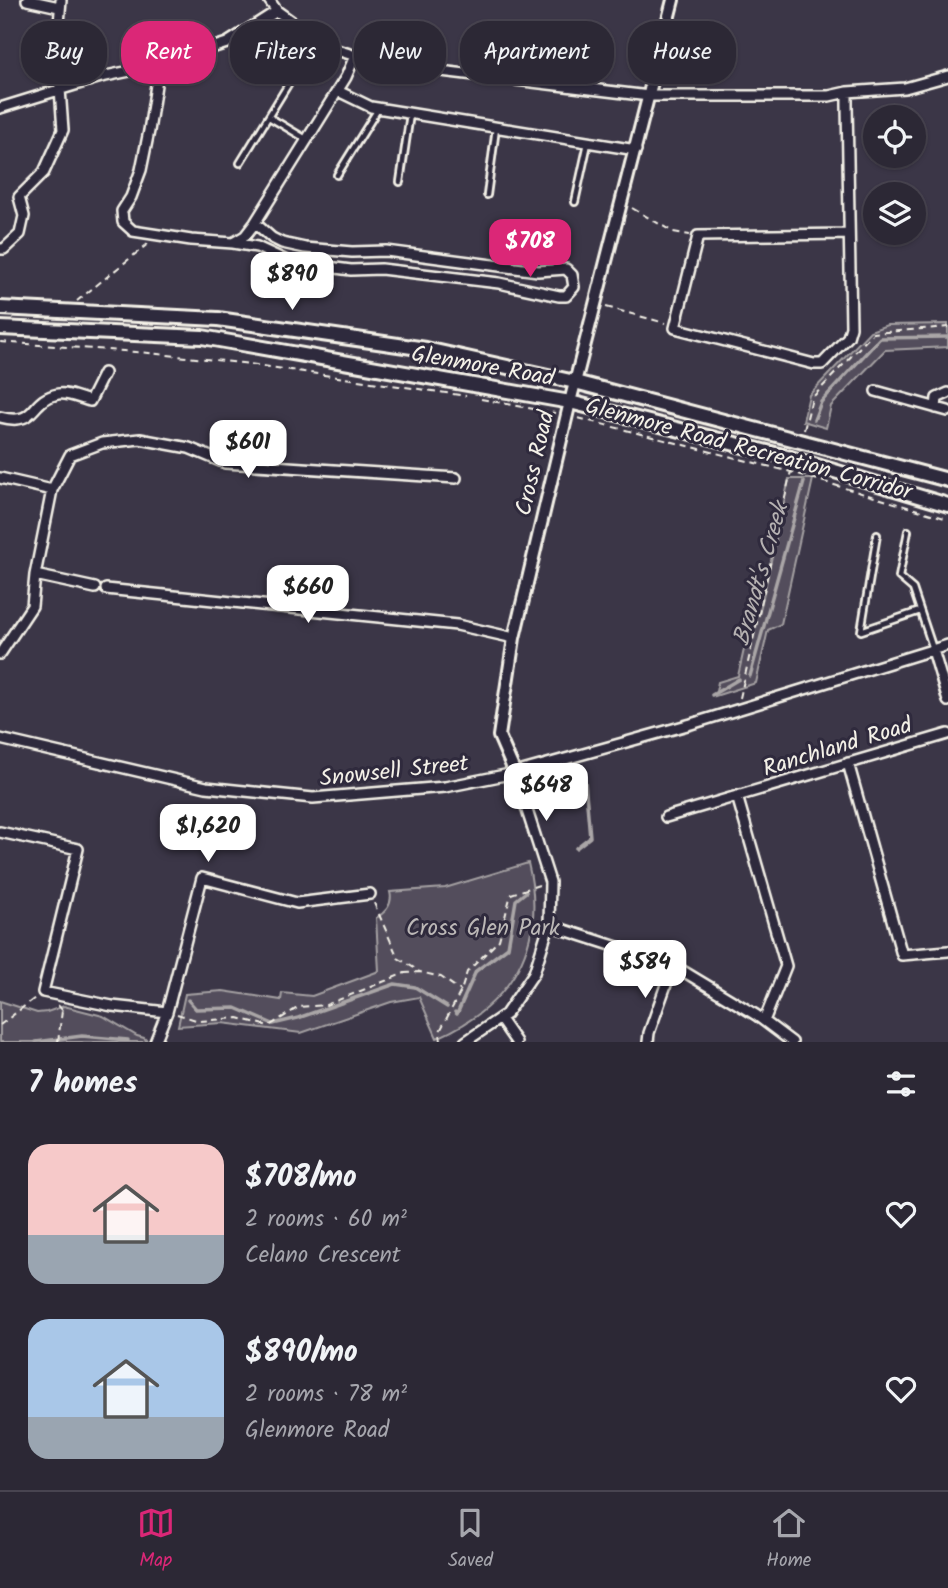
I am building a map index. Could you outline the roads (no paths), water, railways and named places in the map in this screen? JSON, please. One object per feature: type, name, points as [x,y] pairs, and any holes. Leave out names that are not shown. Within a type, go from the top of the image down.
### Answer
[{"type":"main road","name":"Glenmore Road","points":[[0,308],[218,319],[426,349],[575,382],[948,480]]},
{"type":"main road","name":"Glenmore Road","points":[[0,328],[202,337],[570,401],[791,458],[948,505]]},
{"type":"street","points":[[0,249],[4,249],[20,234],[24,216],[19,197],[44,172],[63,130],[57,47],[60,4],[27,0]]},
{"type":"street","points":[[269,0],[277,11],[327,47],[354,56]]},
{"type":"street","name":"Cross Road","points":[[515,773],[499,736],[514,638],[570,401],[673,0]]},
{"type":"street","points":[[216,47],[227,43],[277,11]]},
{"type":"street","points":[[233,243],[245,236],[255,223],[338,91],[354,58]]},
{"type":"street","points":[[446,72],[649,96],[829,96],[905,88],[948,76]]},
{"type":"street","points":[[0,108],[121,73]]},
{"type":"street","points":[[156,84],[141,170],[131,197],[122,211],[123,222],[133,231],[257,247],[289,262],[351,270],[368,269],[499,283],[559,296],[566,296],[574,287],[572,275],[566,269],[550,271],[386,251],[317,249],[282,243],[255,223]]},
{"type":"street","points":[[338,91],[371,107],[636,150]]},
{"type":"street","points":[[847,92],[851,327],[848,337],[822,364],[814,364],[675,328],[698,236],[849,234]]},
{"type":"street","points":[[367,252],[368,269]]},
{"type":"street","points":[[548,293],[544,284],[550,271]]},
{"type":"street","points":[[0,417],[15,421],[25,418],[44,399],[61,393],[90,401],[104,373]]},
{"type":"street","points":[[876,391],[948,411]]},
{"type":"street","points":[[936,408],[937,398],[948,393]]},
{"type":"street","points":[[0,654],[32,606],[35,575],[52,490],[70,455],[102,443],[140,439],[189,448],[225,463],[456,478]]},
{"type":"street","points":[[0,478],[52,490]]},
{"type":"street","points":[[35,575],[95,588]]},
{"type":"street","points":[[106,589],[457,625],[514,638]]},
{"type":"street","name":"Snowsell Street","points":[[0,739],[206,788],[313,798],[444,787],[515,773],[948,645]]},
{"type":"street","points":[[933,650],[948,701]]},
{"type":"street","name":"Ranchland Road","points":[[666,817],[948,734]]},
{"type":"street","points":[[848,763],[902,955],[948,951]]},
{"type":"street","points":[[465,1042],[506,1014],[534,973],[550,925],[550,882],[515,773]]},
{"type":"street","points":[[737,796],[786,966],[764,1021]]},
{"type":"street","points":[[0,832],[78,849],[43,992],[112,1006],[167,1012]]},
{"type":"street","points":[[155,1042],[167,1012],[202,878],[297,903],[370,894]]},
{"type":"street","points":[[550,925],[673,965],[764,1021],[792,1042]]},
{"type":"street","points":[[648,1042],[673,965]]},
{"type":"street","points":[[500,1019],[516,1042]]},
{"type":"lane","points":[[240,163],[288,84]]},
{"type":"lane","points":[[337,175],[378,108]]},
{"type":"lane","points":[[400,182],[411,114]]},
{"type":"lane","points":[[269,117],[306,139]]},
{"type":"lane","points":[[487,195],[497,128]]},
{"type":"lane","points":[[575,202],[588,143]]},
{"type":"lane","points":[[908,531],[899,577],[914,589],[933,650]]},
{"type":"lane","points":[[877,535],[861,631],[920,611]]},
{"type":"waterway","name":"Brandt's Creek","points":[[814,420],[821,402],[880,338],[948,337]]},
{"type":"waterway","name":"Brandt's Creek","points":[[750,676],[804,482]]},
{"type":"waterway","name":"Brandt's Creek","points":[[712,695],[739,679]]},
{"type":"waterway","name":"Brandt's Creek","points":[[576,848],[590,837],[584,770]]},
{"type":"waterway","name":"Brandt's Creek","points":[[455,1012],[457,1014],[476,971],[508,947],[516,900],[526,892]]},
{"type":"waterway","name":"Brandt's Creek","points":[[188,1000],[196,1009],[236,1008],[273,1024],[395,984],[415,987],[447,1007]]},
{"type":"waterway","name":"Brandt's Creek","points":[[36,1042],[82,1036],[128,1040]]},
{"type":"park label","name":"Cross Glen Park","points":[[483,927]]}]
